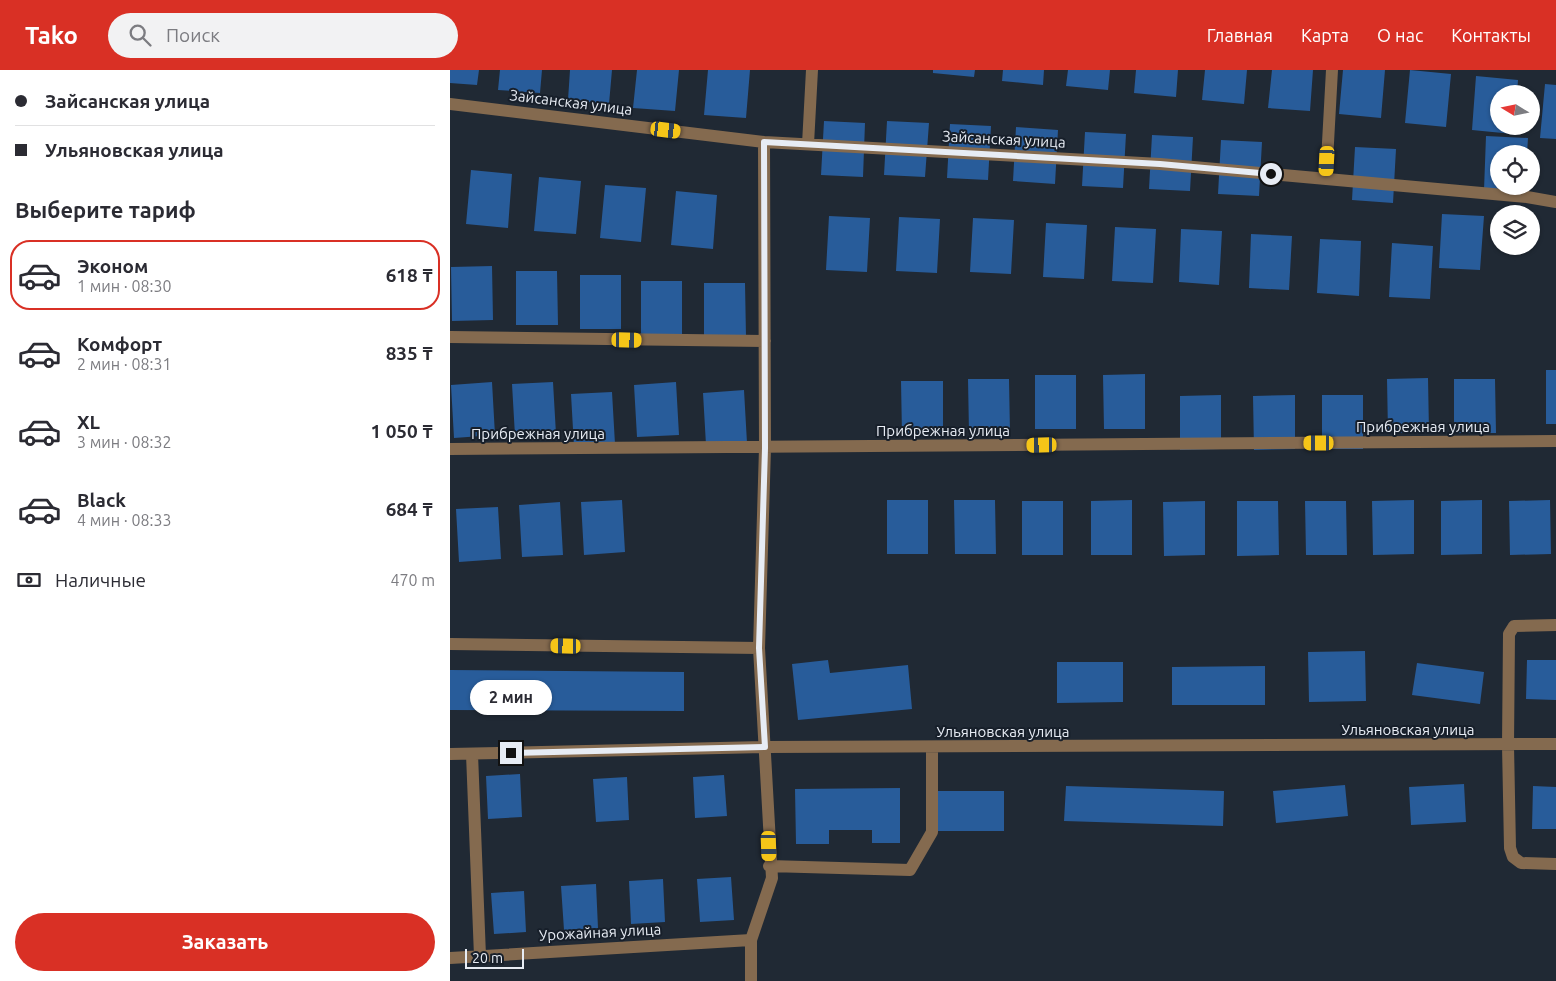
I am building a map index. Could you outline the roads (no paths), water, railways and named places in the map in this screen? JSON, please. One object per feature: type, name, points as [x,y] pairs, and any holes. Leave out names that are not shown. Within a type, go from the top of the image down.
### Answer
[{"type":"street","points":[[808,144],[812,70]]},
{"type":"street","points":[[1326,179],[1332,70]]},
{"type":"street","name":"Зайсанская улица","points":[[450,104],[764,142],[1160,164],[1526,197],[1556,202]]},
{"type":"street","points":[[752,981],[751,940],[772,878],[769,866],[759,648],[765,448],[764,142]]},
{"type":"street","points":[[450,337],[765,341]]},
{"type":"street","name":"Прибрежная улица","points":[[450,449],[1556,441]]},
{"type":"street","points":[[1556,625],[1514,626],[1509,634],[1508,745],[1510,848],[1512,857],[1522,862],[1556,864]]},
{"type":"street","points":[[450,644],[759,648]]},
{"type":"street","name":"Ульяновская улица","points":[[450,754],[765,747],[1556,744]]},
{"type":"street","points":[[769,866],[910,870],[932,832],[932,747]]},
{"type":"street","points":[[472,754],[480,956]]},
{"type":"street","name":"Урожайная улица","points":[[450,958],[751,940]]}]
